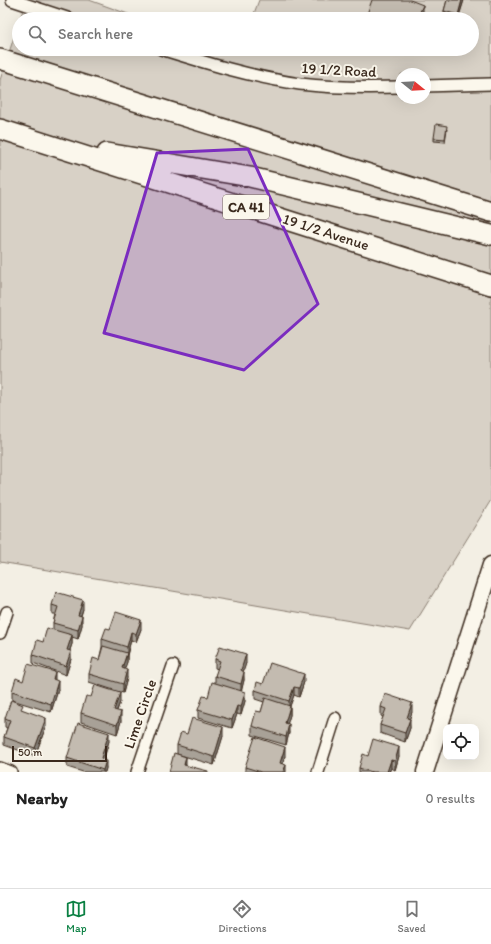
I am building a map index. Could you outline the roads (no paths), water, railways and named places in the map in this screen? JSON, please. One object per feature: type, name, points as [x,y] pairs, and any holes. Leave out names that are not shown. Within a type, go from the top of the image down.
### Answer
[{"type":"highway","points":[[0,59],[491,212]]},
{"type":"highway","name":"19 1/2 Avenue","points":[[0,129],[491,285]]},
{"type":"highway","points":[[39,141],[250,177],[491,235]]},
{"type":"main road","points":[[425,772],[491,565]]},
{"type":"street","points":[[12,0],[49,12]]},
{"type":"street","name":"19 1/2 Road","points":[[184,56],[256,76],[300,84],[337,87],[395,87]]},
{"type":"street","points":[[431,86],[491,84]]},
{"type":"street","points":[[0,633],[7,612]]},
{"type":"street","name":"Lime Circle","points":[[137,772],[173,666]]},
{"type":"street","points":[[318,772],[335,718]]},
{"type":"street","points":[[0,768],[11,772]]}]
